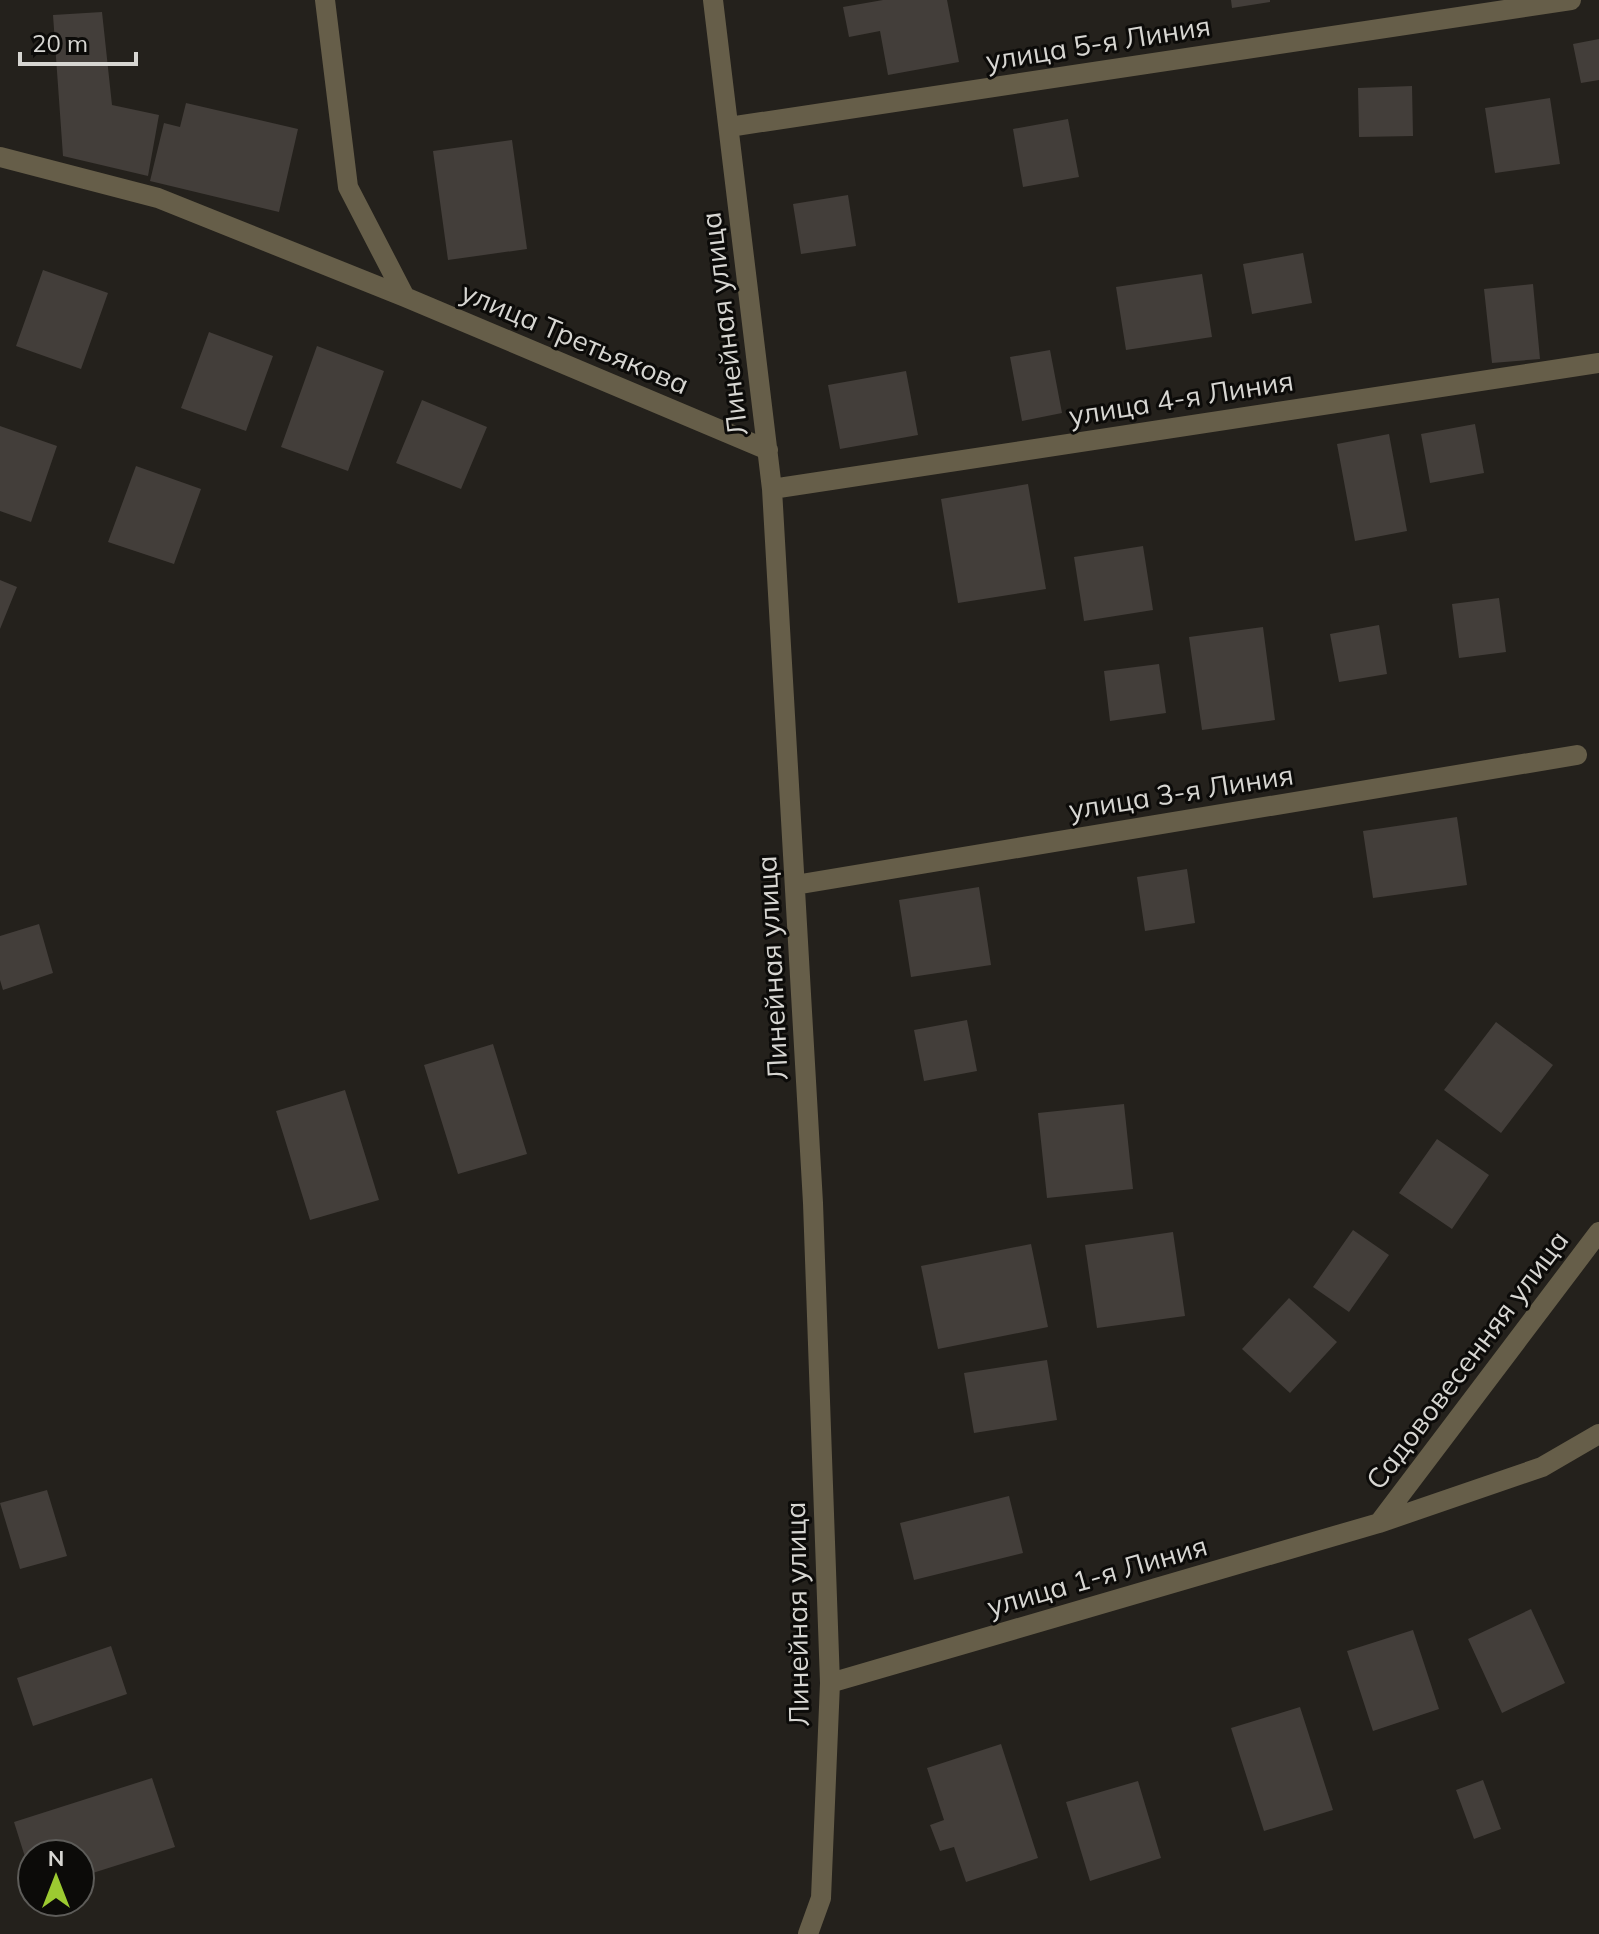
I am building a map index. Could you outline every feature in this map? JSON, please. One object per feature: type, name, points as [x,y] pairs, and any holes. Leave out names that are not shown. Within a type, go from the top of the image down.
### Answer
[{"type":"street","points":[[325,0],[348,187],[405,297]]},
{"type":"street","name":"Линейная улица","points":[[713,0],[772,489],[813,1203],[830,1683],[821,1898],[808,1934]]},
{"type":"street","name":"улица 5-я Линия","points":[[729,127],[1571,0]]},
{"type":"street","name":"улица Третьякова","points":[[0,157],[158,198],[405,297],[768,450]]},
{"type":"street","name":"улица 4-я Линия","points":[[772,489],[1599,363]]},
{"type":"street","name":"улица 3-я Линия","points":[[795,885],[1577,755]]},
{"type":"street","name":"Садововесенняя улица","points":[[1379,1523],[1599,1232]]},
{"type":"street","name":"улица 1-я Линия","points":[[830,1683],[1379,1523],[1542,1467],[1599,1434]]},
{"type":"building","points":[[883,0],[947,0],[959,62],[888,75],[880,31],[849,37],[843,7]]},
{"type":"building","points":[[1231,0],[1270,0],[1270,2],[1232,8]]},
{"type":"building","points":[[102,12],[112,105],[159,115],[148,176],[63,156],[53,15]]},
{"type":"building","points":[[1599,39],[1599,80],[1581,83],[1573,44]]},
{"type":"building","points":[[1412,86],[1413,136],[1359,137],[1358,88]]},
{"type":"building","points":[[1550,98],[1560,164],[1495,173],[1485,108]]},
{"type":"building","points":[[186,103],[298,129],[279,212],[150,181],[164,123],[180,127]]},
{"type":"building","points":[[1068,119],[1079,177],[1023,187],[1013,129]]},
{"type":"building","points":[[512,140],[527,249],[448,260],[433,151]]},
{"type":"building","points":[[848,195],[856,246],[801,254],[793,204]]},
{"type":"building","points":[[1303,253],[1312,303],[1252,314],[1243,264]]},
{"type":"building","points":[[43,270],[108,293],[81,369],[16,346]]},
{"type":"building","points":[[1202,274],[1212,337],[1126,350],[1116,287]]},
{"type":"building","points":[[1533,284],[1540,359],[1492,363],[1484,289]]},
{"type":"building","points":[[209,332],[273,356],[246,431],[181,408]]},
{"type":"building","points":[[317,346],[384,371],[348,471],[281,447]]},
{"type":"building","points":[[1050,350],[1062,413],[1022,421],[1010,357]]},
{"type":"building","points":[[906,371],[918,435],[840,449],[828,385]]},
{"type":"building","points":[[422,400],[487,427],[461,489],[396,463]]},
{"type":"building","points":[[1475,424],[1484,473],[1430,483],[1421,434]]},
{"type":"building","points":[[0,426],[57,446],[31,522],[0,511]]},
{"type":"building","points":[[1389,434],[1407,531],[1355,541],[1337,444]]},
{"type":"building","points":[[136,466],[201,489],[174,564],[108,542]]},
{"type":"building","points":[[1028,484],[1046,589],[958,603],[941,499]]},
{"type":"building","points":[[1143,546],[1153,610],[1084,621],[1074,557]]},
{"type":"building","points":[[0,580],[17,587],[0,629]]},
{"type":"building","points":[[1499,598],[1506,652],[1459,658],[1452,604]]},
{"type":"building","points":[[1379,625],[1387,674],[1339,682],[1330,634]]},
{"type":"building","points":[[1263,627],[1275,720],[1202,730],[1189,637]]},
{"type":"building","points":[[1159,664],[1166,713],[1110,721],[1104,671]]},
{"type":"building","points":[[1457,817],[1467,885],[1373,898],[1363,831]]},
{"type":"building","points":[[1187,869],[1195,923],[1145,931],[1137,877]]},
{"type":"building","points":[[979,887],[991,965],[911,977],[899,900]]},
{"type":"building","points":[[39,924],[53,973],[3,990],[0,980],[0,936]]},
{"type":"building","points":[[967,1020],[977,1071],[924,1081],[914,1030]]},
{"type":"building","points":[[1496,1022],[1553,1065],[1501,1133],[1444,1090]]},
{"type":"building","points":[[493,1044],[527,1154],[458,1174],[424,1065]]},
{"type":"building","points":[[345,1090],[379,1200],[310,1220],[276,1111]]},
{"type":"building","points":[[1124,1104],[1133,1189],[1047,1198],[1038,1113]]},
{"type":"building","points":[[1437,1139],[1489,1175],[1452,1229],[1399,1193]]},
{"type":"building","points":[[1353,1230],[1389,1255],[1349,1312],[1313,1287]]},
{"type":"building","points":[[1173,1232],[1185,1316],[1097,1328],[1085,1245]]},
{"type":"building","points":[[1031,1244],[1048,1327],[938,1349],[921,1266]]},
{"type":"building","points":[[1289,1298],[1337,1342],[1290,1393],[1242,1349]]},
{"type":"building","points":[[1047,1360],[1057,1420],[974,1433],[964,1373]]},
{"type":"building","points":[[47,1490],[67,1556],[20,1569],[0,1503]]},
{"type":"building","points":[[1009,1496],[1023,1553],[914,1580],[900,1523]]},
{"type":"building","points":[[1531,1609],[1565,1683],[1502,1713],[1468,1639]]},
{"type":"building","points":[[1413,1630],[1439,1709],[1373,1731],[1347,1651]]},
{"type":"building","points":[[111,1646],[127,1694],[33,1726],[17,1678]]},
{"type":"building","points":[[1300,1707],[1333,1810],[1264,1831],[1231,1728]]},
{"type":"building","points":[[1001,1744],[1038,1858],[966,1882],[954,1847],[940,1851],[930,1825],[944,1820],[927,1768]]},
{"type":"building","points":[[152,1778],[175,1847],[96,1872],[96,1838],[19,1838],[14,1822]]},
{"type":"building","points":[[1483,1780],[1501,1829],[1474,1839],[1456,1790]]},
{"type":"building","points":[[1138,1781],[1161,1858],[1090,1881],[1066,1802]]}]
